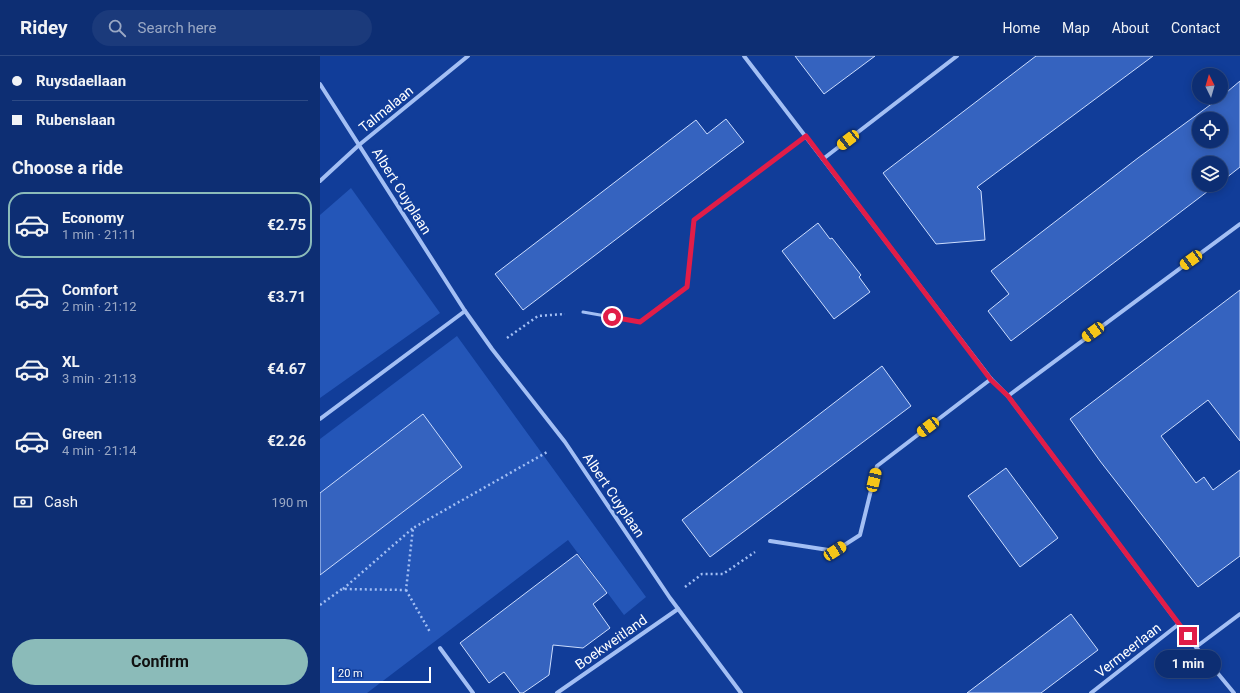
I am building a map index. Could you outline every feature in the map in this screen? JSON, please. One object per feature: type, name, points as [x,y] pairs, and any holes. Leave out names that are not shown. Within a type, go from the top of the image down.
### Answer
[{"type":"street","name":"Talmalaan","points":[[320,181],[360,145],[468,56]]},
{"type":"street","points":[[744,56],[991,380],[1008,396],[1196,647],[1234,693]]},
{"type":"street","points":[[823,159],[957,56]]},
{"type":"street","name":"Albert Cuyplaan","points":[[320,84],[465,311],[492,349],[565,442],[670,598],[741,693]]},
{"type":"street","points":[[1008,396],[1240,224]]},
{"type":"street","points":[[320,419],[465,311]]},
{"type":"street","points":[[770,541],[835,551],[860,535],[877,466],[991,380]]},
{"type":"street","name":"Boekweitland","points":[[557,693],[678,609]]},
{"type":"street","points":[[1196,647],[1240,614]]},
{"type":"street","name":"Vermeerlaan","points":[[1091,693],[1180,624]]},
{"type":"street","points":[[440,648],[473,693]]},
{"type":"lane","points":[[583,312],[640,322],[687,287],[694,220],[806,136]]},
{"type":"path","points":[[492,349],[538,316],[583,312]]},
{"type":"path","points":[[320,605],[342,589],[413,528],[565,442]]},
{"type":"path","points":[[413,528],[406,590],[440,648]]},
{"type":"path","points":[[670,598],[702,574],[723,574],[770,541]]},
{"type":"path","points":[[342,589],[406,590]]},
{"type":"shaded area","points":[[351,188],[440,313],[320,398],[320,215]]},
{"type":"shaded area","points":[[457,336],[646,597],[624,615],[568,540],[367,693],[320,693],[320,439]]},
{"type":"building","points":[[795,56],[875,56],[824,94]]},
{"type":"building","points":[[1036,56],[1153,56],[977,187],[981,191],[985,240],[936,244],[883,173]]},
{"type":"building","points":[[1240,81],[1240,167],[1228,176],[1228,156],[1192,156],[1192,192],[1207,192],[1011,341],[988,311],[1009,294],[991,271],[1192,118],[1192,148],[1228,148],[1228,112],[1201,112],[1211,104],[1228,104],[1228,91]]},
{"type":"building","points":[[726,119],[744,142],[523,310],[495,274],[696,120],[707,134]]},
{"type":"building","points":[[818,223],[830,239],[832,238],[861,275],[859,277],[870,292],[834,319],[782,251]]},
{"type":"building","points":[[1240,290],[1240,441],[1208,400],[1161,436],[1196,483],[1204,477],[1213,490],[1240,470],[1240,556],[1198,587],[1100,461],[1070,419]]},
{"type":"building","points":[[882,366],[911,406],[710,557],[682,520]]},
{"type":"building","points":[[423,414],[462,467],[320,575],[320,493]]},
{"type":"building","points":[[1006,468],[1058,538],[1020,567],[968,496]]},
{"type":"building","points":[[577,554],[607,593],[593,604],[610,628],[583,648],[553,645],[549,675],[523,693],[520,693],[504,672],[489,683],[460,643]]},
{"type":"building","points":[[1071,614],[1098,650],[1041,693],[967,693]]},
{"type":"route","points":[[612,317],[640,322],[687,287],[694,220],[806,136],[991,380],[1008,396],[1188,636]]}]
